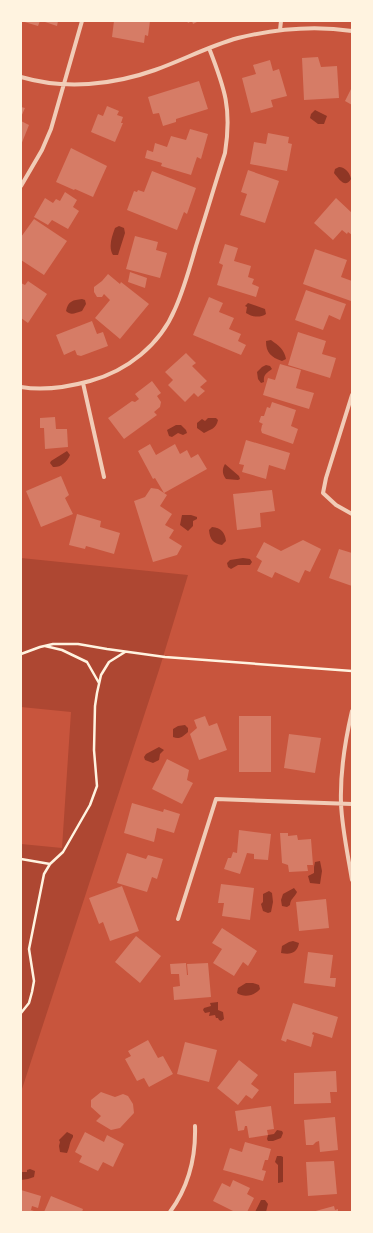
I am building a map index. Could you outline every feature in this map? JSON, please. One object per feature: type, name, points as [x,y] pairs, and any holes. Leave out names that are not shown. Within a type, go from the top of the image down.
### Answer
[{"type":"street","points":[[21,186],[42,150],[51,129],[82,21]]},
{"type":"street","points":[[280,30],[281,21]]},
{"type":"street","points":[[21,77],[48,83],[64,84],[110,82],[154,70],[236,39],[280,30],[310,28],[352,31]]},
{"type":"street","points":[[21,387],[47,388],[83,383],[101,378],[134,360],[148,348],[171,318],[182,292],[225,153],[228,135],[226,98],[209,48]]},
{"type":"street","points":[[83,383],[104,477]]},
{"type":"street","points":[[352,395],[326,478],[323,493],[336,505],[352,514]]},
{"type":"street","points":[[352,711],[346,736],[342,767],[341,804],[352,880]]},
{"type":"street","points":[[178,919],[216,799],[352,804]]},
{"type":"street","points":[[170,1212],[189,1178],[194,1153],[195,1126]]},
{"type":"path","points":[[21,654],[53,644],[78,644],[165,657],[352,671]]},
{"type":"path","points":[[44,646],[62,650],[86,662],[99,683]]},
{"type":"path","points":[[21,1013],[29,1003],[34,981],[29,949],[44,874],[50,864],[63,852],[88,810],[97,786],[94,726],[95,706],[101,675],[109,662],[125,652]]},
{"type":"path","points":[[21,859],[50,864]]},
{"type":"shaded area","points":[[315,110],[327,116],[324,124],[318,124],[310,118],[311,114]]},
{"type":"shaded area","points":[[339,167],[345,169],[350,175],[351,179],[349,182],[342,182],[334,173],[335,169]]},
{"type":"shaded area","points":[[119,226],[124,228],[125,233],[118,255],[113,255],[111,249],[112,238],[115,228]]},
{"type":"shaded area","points":[[82,299],[85,300],[86,304],[82,311],[71,314],[66,311],[71,302]]},
{"type":"shaded area","points":[[248,303],[265,309],[266,314],[256,316],[246,313],[247,307],[245,306]]},
{"type":"shaded area","points":[[271,340],[279,346],[286,359],[282,361],[275,358],[268,352],[266,341]]},
{"type":"shaded area","points":[[266,365],[270,366],[272,369],[264,377],[264,382],[261,383],[258,379],[257,372]]},
{"type":"shaded area","points":[[208,418],[216,418],[218,420],[215,427],[204,433],[197,428],[197,423],[202,419],[205,421]]},
{"type":"shaded area","points":[[176,425],[181,425],[187,433],[183,435],[178,433],[172,437],[169,436],[167,430]]},
{"type":"shaded area","points":[[67,451],[70,455],[67,460],[61,465],[53,467],[50,463],[51,461]]},
{"type":"shaded area","points":[[225,464],[239,476],[240,479],[226,479],[223,472]]},
{"type":"shaded area","points":[[182,515],[197,517],[197,519],[193,521],[193,526],[188,531],[180,525]]},
{"type":"shaded area","points":[[212,527],[220,529],[224,533],[226,541],[222,545],[211,539],[209,530]]},
{"type":"shaded area","points":[[21,558],[188,575],[159,670],[21,1092],[21,844],[62,848],[71,712],[21,707]]},
{"type":"shaded area","points":[[243,558],[250,559],[252,562],[250,565],[238,565],[231,569],[228,567],[227,563],[230,560]]},
{"type":"shaded area","points":[[185,725],[188,728],[188,732],[180,738],[173,737],[173,729],[178,726]]},
{"type":"shaded area","points":[[159,747],[164,750],[160,754],[159,760],[153,763],[145,760],[144,757],[146,754]]},
{"type":"shaded area","points":[[320,861],[322,871],[320,884],[310,883],[308,876],[314,873],[315,862]]},
{"type":"shaded area","points":[[294,888],[297,892],[290,905],[287,907],[282,906],[281,900],[283,894]]},
{"type":"shaded area","points":[[269,891],[272,893],[273,902],[271,912],[268,913],[263,911],[261,904],[263,902],[263,894]]},
{"type":"shaded area","points":[[293,941],[299,943],[295,951],[288,954],[281,953],[282,946]]},
{"type":"shaded area","points":[[246,983],[259,985],[260,989],[249,996],[240,995],[237,993],[238,988]]},
{"type":"shaded area","points":[[218,1002],[218,1010],[223,1012],[224,1019],[221,1021],[216,1018],[215,1015],[209,1016],[210,1012],[205,1013],[203,1010],[204,1008],[211,1006],[210,1003]]},
{"type":"shaded area","points":[[277,1130],[282,1131],[283,1133],[281,1138],[268,1141],[268,1135],[274,1134]]},
{"type":"shaded area","points":[[67,1132],[73,1135],[73,1137],[67,1153],[60,1152],[59,1140]]},
{"type":"shaded area","points":[[277,1156],[283,1157],[283,1182],[278,1183],[278,1165],[275,1162]]},
{"type":"shaded area","points":[[30,1169],[35,1171],[34,1177],[21,1180],[21,1172],[27,1172],[27,1170]]},
{"type":"shaded area","points":[[261,1200],[265,1200],[268,1204],[266,1212],[255,1212]]},
{"type":"building","points":[[21,21],[40,21],[38,26]]},
{"type":"building","points":[[42,21],[58,21],[57,26]]},
{"type":"building","points":[[114,21],[150,21],[148,36],[145,35],[144,43],[112,37]]},
{"type":"building","points":[[192,21],[199,21],[193,24]]},
{"type":"building","points":[[318,57],[321,67],[337,66],[339,98],[304,100],[302,58]]},
{"type":"building","points":[[270,60],[273,71],[279,69],[287,96],[271,100],[273,107],[251,113],[242,78],[256,74],[253,65]]},
{"type":"building","points":[[199,81],[208,109],[176,119],[176,122],[163,126],[159,113],[153,114],[148,97]]},
{"type":"building","points":[[352,87],[352,105],[345,101]]},
{"type":"building","points":[[107,106],[119,111],[117,115],[123,117],[121,123],[123,123],[115,142],[91,132],[98,114],[103,116]]},
{"type":"building","points":[[21,107],[25,108],[21,117]]},
{"type":"building","points":[[21,121],[29,125],[21,145]]},
{"type":"building","points":[[190,129],[208,134],[201,159],[197,157],[191,175],[161,166],[162,163],[145,158],[147,150],[153,152],[155,143],[167,147],[171,136],[186,140]]},
{"type":"building","points":[[268,133],[289,137],[288,143],[292,144],[287,171],[250,164],[254,142],[266,144]]},
{"type":"building","points":[[71,148],[107,166],[93,197],[56,182]]},
{"type":"building","points":[[248,170],[279,181],[265,223],[240,215],[247,194],[241,192]]},
{"type":"building","points":[[152,171],[196,188],[187,214],[184,212],[177,230],[127,210],[134,191],[137,192],[138,190],[144,192]]},
{"type":"building","points":[[65,192],[77,200],[73,207],[79,211],[68,229],[52,220],[48,225],[34,217],[45,198],[53,203],[56,199],[60,201]]},
{"type":"building","points":[[336,198],[352,213],[352,235],[348,232],[347,234],[342,230],[333,240],[314,223]]},
{"type":"building","points":[[34,219],[67,241],[44,275],[21,260],[21,237]]},
{"type":"building","points":[[135,236],[158,242],[156,250],[167,253],[160,278],[126,269]]},
{"type":"building","points":[[225,244],[238,248],[234,261],[251,266],[248,277],[254,279],[252,284],[259,287],[256,297],[217,285],[223,265],[219,263]]},
{"type":"building","points":[[315,249],[347,260],[341,277],[352,281],[351,301],[303,284]]},
{"type":"building","points":[[130,272],[147,278],[145,288],[128,282]]},
{"type":"building","points":[[108,274],[120,284],[121,282],[149,304],[120,339],[95,318],[110,300],[104,294],[102,297],[97,297],[94,292],[94,287]]},
{"type":"building","points":[[28,281],[47,294],[28,323],[21,318],[21,283],[25,285]]},
{"type":"building","points":[[306,290],[346,304],[340,320],[329,315],[323,330],[295,320]]},
{"type":"building","points":[[209,297],[223,303],[219,312],[234,318],[229,329],[241,334],[238,341],[246,345],[241,355],[193,335]]},
{"type":"building","points":[[92,321],[97,334],[103,332],[108,346],[81,356],[77,355],[75,350],[64,355],[56,335]]},
{"type":"building","points":[[298,332],[326,341],[322,354],[336,358],[330,378],[288,365]]},
{"type":"building","points":[[186,353],[196,363],[192,366],[207,381],[200,387],[205,391],[198,397],[194,393],[185,402],[168,385],[173,380],[165,372]]},
{"type":"building","points":[[280,364],[301,370],[296,388],[314,393],[309,409],[263,395],[268,378],[275,380]]},
{"type":"building","points":[[152,381],[161,393],[157,396],[161,402],[160,407],[154,412],[157,415],[124,439],[108,418],[132,401],[135,402],[139,399],[135,394]]},
{"type":"building","points":[[272,402],[296,410],[291,426],[298,429],[293,444],[262,433],[261,430],[263,424],[259,422],[261,416],[264,416],[267,407],[270,408]]},
{"type":"building","points":[[55,417],[56,429],[67,429],[68,447],[45,449],[44,428],[40,428],[40,418]]},
{"type":"building","points":[[246,440],[290,453],[285,470],[269,465],[266,479],[242,472],[244,465],[239,464]]},
{"type":"building","points":[[150,444],[156,455],[175,444],[180,454],[187,450],[191,458],[198,454],[207,469],[164,493],[155,478],[153,479],[138,451]]},
{"type":"building","points":[[61,476],[69,495],[65,498],[73,514],[41,527],[26,491]]},
{"type":"building","points":[[151,488],[158,489],[167,495],[160,506],[172,514],[165,525],[174,530],[169,538],[182,546],[177,555],[153,562],[134,501],[145,497]]},
{"type":"building","points":[[272,490],[275,511],[260,513],[261,527],[237,530],[233,494]]},
{"type":"building","points":[[77,514],[101,521],[100,527],[120,533],[114,554],[86,546],[85,549],[69,545]]},
{"type":"building","points":[[303,540],[321,549],[310,572],[305,570],[299,583],[275,572],[272,578],[257,571],[262,561],[256,557],[264,542],[281,551]]},
{"type":"building","points":[[339,549],[352,553],[352,586],[329,578]]},
{"type":"building","points":[[205,716],[209,726],[217,723],[227,750],[199,760],[190,734],[197,728],[194,720]]},
{"type":"building","points":[[239,716],[271,716],[271,772],[239,772]]},
{"type":"building","points":[[289,734],[321,738],[315,773],[284,768]]},
{"type":"building","points":[[167,759],[189,770],[187,780],[193,783],[182,804],[152,789]]},
{"type":"building","points":[[132,803],[163,812],[164,809],[180,814],[174,833],[157,828],[154,842],[124,833]]},
{"type":"building","points":[[239,830],[271,834],[268,860],[254,859],[254,854],[247,853],[240,874],[224,869],[228,858],[231,858],[233,852],[237,853]]},
{"type":"building","points":[[280,833],[288,833],[288,836],[297,835],[298,840],[311,839],[313,865],[307,865],[308,871],[289,872],[288,865],[282,863]]},
{"type":"building","points":[[127,853],[146,859],[148,855],[163,859],[157,879],[152,877],[147,892],[117,883]]},
{"type":"building","points":[[221,884],[254,888],[250,920],[222,916],[224,903],[218,903]]},
{"type":"building","points":[[122,886],[139,931],[110,941],[103,922],[99,924],[89,898]]},
{"type":"building","points":[[326,899],[329,928],[299,931],[296,902]]},
{"type":"building","points":[[222,928],[257,951],[248,966],[243,962],[234,976],[213,963],[222,949],[212,943]]},
{"type":"building","points":[[136,936],[161,956],[140,983],[115,962]]},
{"type":"building","points":[[308,952],[333,955],[330,978],[336,978],[335,987],[304,983]]},
{"type":"building","points":[[186,963],[188,975],[187,964],[208,963],[211,997],[174,1000],[173,987],[180,986],[179,974],[171,974],[170,964]]},
{"type":"building","points":[[293,1003],[338,1017],[332,1038],[313,1032],[312,1034],[314,1035],[311,1047],[287,1039],[286,1042],[281,1040]]},
{"type":"building","points":[[148,1040],[158,1058],[163,1056],[173,1074],[149,1087],[144,1078],[137,1081],[125,1059],[131,1056],[128,1051]]},
{"type":"building","points":[[185,1042],[217,1050],[209,1082],[177,1074]]},
{"type":"building","points":[[239,1060],[258,1075],[251,1084],[259,1090],[252,1099],[246,1095],[238,1105],[217,1088]]},
{"type":"building","points":[[336,1071],[337,1092],[330,1092],[331,1103],[294,1104],[294,1073]]},
{"type":"building","points":[[101,1092],[115,1097],[123,1094],[128,1096],[133,1104],[134,1113],[120,1128],[111,1130],[96,1121],[101,1116],[91,1107],[91,1100]]},
{"type":"building","points":[[271,1106],[274,1129],[267,1130],[268,1135],[249,1138],[247,1126],[245,1126],[244,1130],[238,1131],[235,1111]]},
{"type":"building","points":[[335,1117],[338,1150],[320,1152],[319,1141],[313,1145],[306,1145],[304,1120]]},
{"type":"building","points":[[85,1132],[104,1142],[107,1135],[124,1144],[113,1167],[103,1162],[98,1171],[79,1162],[82,1156],[75,1152]]},
{"type":"building","points":[[245,1142],[271,1149],[268,1160],[265,1160],[262,1170],[266,1171],[263,1181],[223,1170],[230,1148],[242,1152]]},
{"type":"building","points":[[334,1161],[337,1194],[308,1196],[306,1162]]},
{"type":"building","points":[[233,1180],[250,1188],[247,1194],[254,1198],[247,1212],[235,1212],[213,1201],[222,1183],[230,1187]]},
{"type":"building","points":[[21,1190],[41,1196],[38,1208],[32,1206],[31,1210],[34,1212],[21,1212]]},
{"type":"building","points":[[51,1196],[83,1209],[82,1212],[44,1212]]},
{"type":"building","points":[[334,1206],[335,1210],[338,1209],[338,1212],[312,1212]]}]
